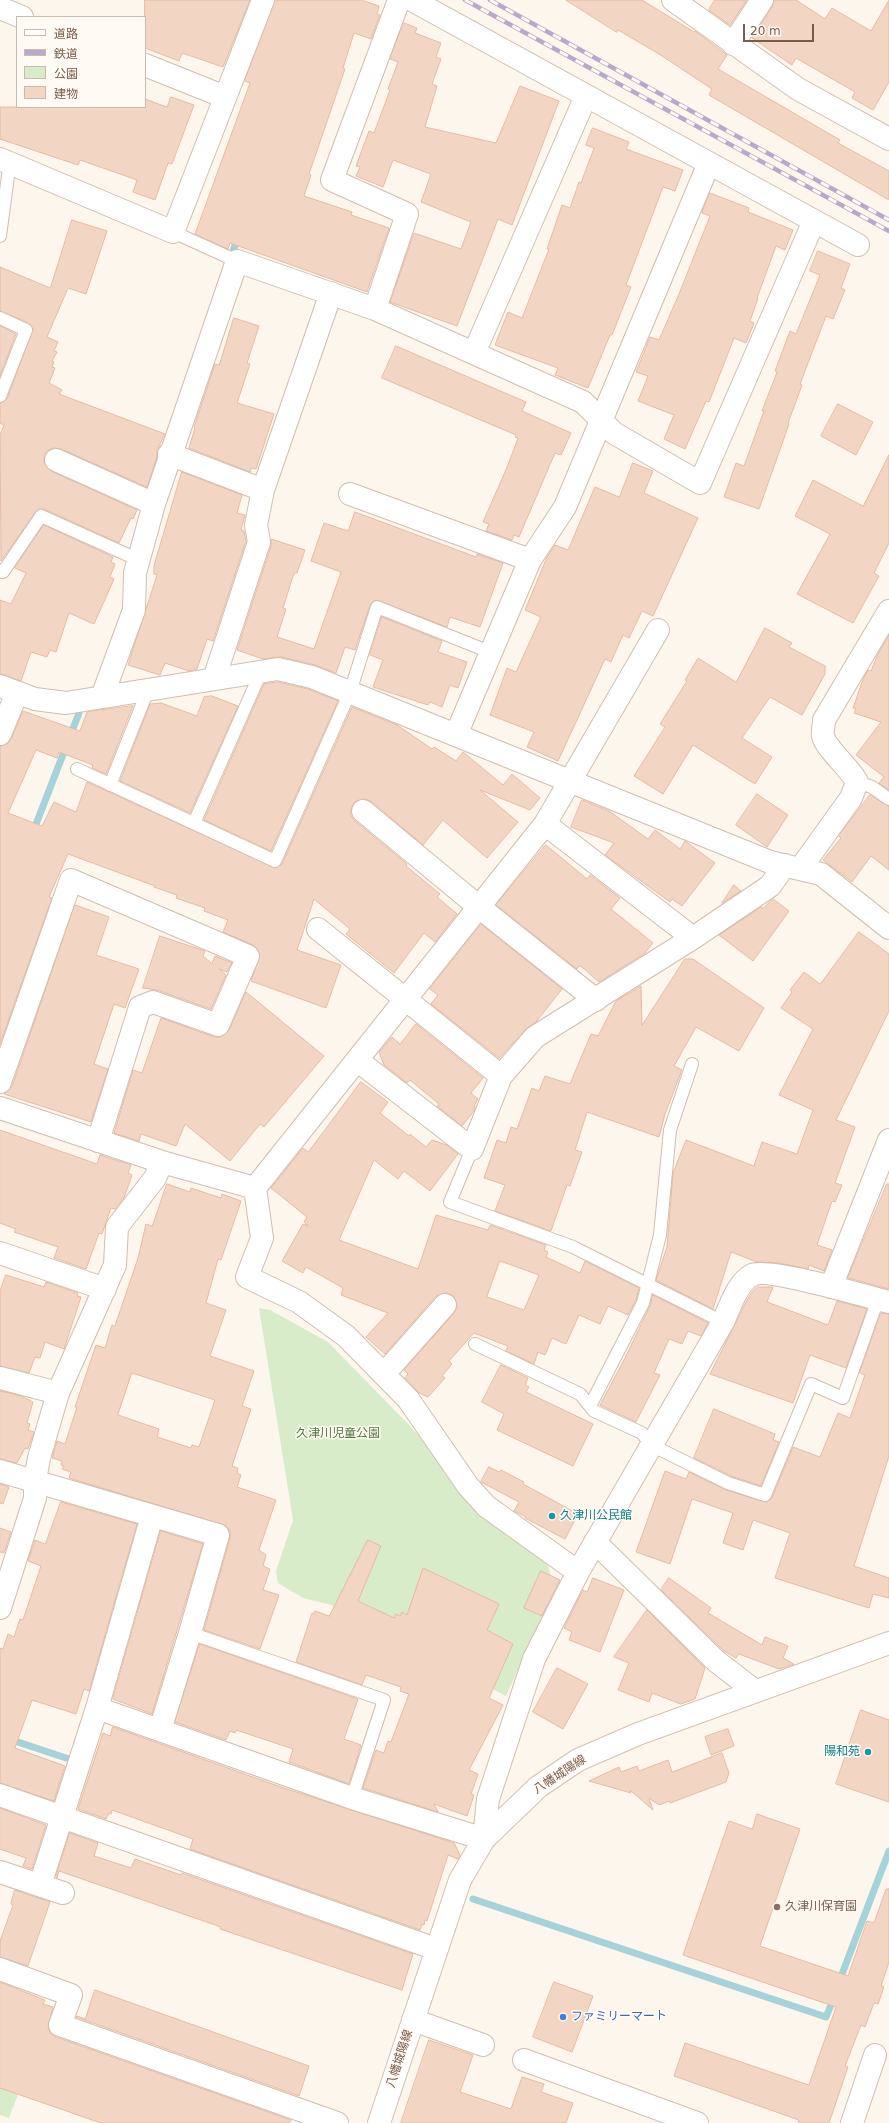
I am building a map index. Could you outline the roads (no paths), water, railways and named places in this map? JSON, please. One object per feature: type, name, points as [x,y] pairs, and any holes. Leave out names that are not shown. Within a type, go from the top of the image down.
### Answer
[{"type":"street","points":[[5,160],[173,232],[263,0]]},
{"type":"street","points":[[375,309],[407,214],[332,180],[399,0]]},
{"type":"street","points":[[412,0],[858,245]]},
{"type":"street","points":[[673,0],[798,89],[889,140]]},
{"type":"street","points":[[734,44],[762,0]]},
{"type":"street","points":[[0,8],[20,16]]},
{"type":"street","points":[[146,65],[225,97]]},
{"type":"street","points":[[474,353],[586,96]]},
{"type":"street","points":[[456,735],[530,560],[565,507],[709,163]]},
{"type":"street","points":[[102,697],[134,610],[135,573],[169,454],[237,261],[375,309],[583,402],[614,433],[700,483],[814,221]]},
{"type":"street","points":[[214,679],[259,542],[256,525],[264,490],[331,293]]},
{"type":"street","points":[[169,454],[264,490]]},
{"type":"street","points":[[56,460],[154,504]]},
{"type":"street","points":[[350,494],[530,560]]},
{"type":"street","points":[[358,1060],[472,1149],[501,1076],[535,1037],[693,938],[770,886],[792,867],[851,798],[857,782],[852,772],[831,748],[823,736],[824,720],[886,620]]},
{"type":"street","points":[[578,1572],[486,1506],[468,1486],[408,1399],[346,1336],[299,1302],[247,1277],[262,1238],[255,1188],[545,824],[658,630]]},
{"type":"street","points":[[0,734],[9,689],[35,699],[66,703],[278,669],[312,677],[770,862],[821,874],[889,928]]},
{"type":"street","points":[[363,811],[479,907],[596,1000]]},
{"type":"street","points":[[545,824],[693,938]]},
{"type":"street","points":[[0,1082],[71,880],[248,956],[218,1025],[153,1002],[140,1007],[98,1141]]},
{"type":"street","points":[[318,930],[501,1076]]},
{"type":"street","points":[[0,1108],[162,1162],[255,1188]]},
{"type":"street","points":[[831,1287],[889,1140]]},
{"type":"street","points":[[0,1608],[35,1498],[35,1480],[39,1458],[58,1393],[115,1265],[117,1227],[155,1178],[162,1162]]},
{"type":"street","points":[[0,1253],[105,1289]]},
{"type":"street","points":[[97,1708],[352,1798],[484,1838],[488,1800],[534,1659],[578,1572],[723,1322],[742,1284],[752,1275],[765,1274],[831,1287],[883,1301]]},
{"type":"street","points":[[384,1374],[446,1305]]},
{"type":"street","points":[[0,1378],[58,1393]]},
{"type":"street","points":[[0,1471],[35,1480],[218,1535],[160,1730]]},
{"type":"street","points":[[40,1885],[97,1708],[152,1516]]},
{"type":"street","points":[[596,1542],[716,1662],[755,1691]]},
{"type":"street","name":"八幡城陽線","points":[[378,2123],[460,1880],[484,1838],[538,1787],[578,1760],[638,1734],[889,1643]]},
{"type":"street","points":[[0,1795],[436,1949]]},
{"type":"street","points":[[0,1872],[62,1893]]},
{"type":"street","points":[[0,1969],[71,1995],[60,2025],[337,2123]]},
{"type":"street","points":[[412,2020],[483,2045]]},
{"type":"street","points":[[852,2123],[875,2055]]},
{"type":"street","points":[[524,2060],[696,2123]]},
{"type":"lane","points":[[0,236],[5,160]]},
{"type":"lane","points":[[173,232],[237,261]]},
{"type":"lane","points":[[0,318],[26,330],[0,396]]},
{"type":"lane","points":[[0,571],[2,572],[41,516],[139,560]]},
{"type":"lane","points":[[77,770],[275,861],[350,692],[377,607],[490,652]]},
{"type":"lane","points":[[194,823],[261,672]]},
{"type":"lane","points":[[110,785],[148,690]]},
{"type":"lane","points":[[857,782],[872,787],[889,799]]},
{"type":"lane","points":[[590,1406],[643,1303],[660,1235],[670,1130],[692,1064]]},
{"type":"lane","points":[[472,1149],[450,1202],[573,1247],[723,1322]]},
{"type":"lane","points":[[475,1344],[580,1394],[594,1411],[642,1433],[651,1445],[728,1483],[765,1495],[811,1384],[843,1398],[883,1301]]},
{"type":"lane","points":[[190,1633],[384,1700],[352,1798]]},
{"type":"waterway","points":[[231,257],[238,237]]},
{"type":"waterway","points":[[33,832],[79,713]]},
{"type":"waterway","points":[[0,1736],[72,1760]]},
{"type":"waterway","points":[[839,1982],[889,1851]]},
{"type":"waterway","points":[[473,1899],[826,2017],[834,1998]]},
{"type":"railway","points":[[465,0],[889,231]]},
{"type":"railway","points":[[490,0],[889,220]]},
{"type":"place","name":"久津川公民館","points":[[552,1516]]},
{"type":"place","name":"陽和苑","points":[[868,1752]]},
{"type":"place","name":"久津川保育園","points":[[777,1907]]},
{"type":"place","name":"ファミリーマート","points":[[563,2017]]},
{"type":"park label","name":"久津川児童公園","points":[[338,1434]]}]
